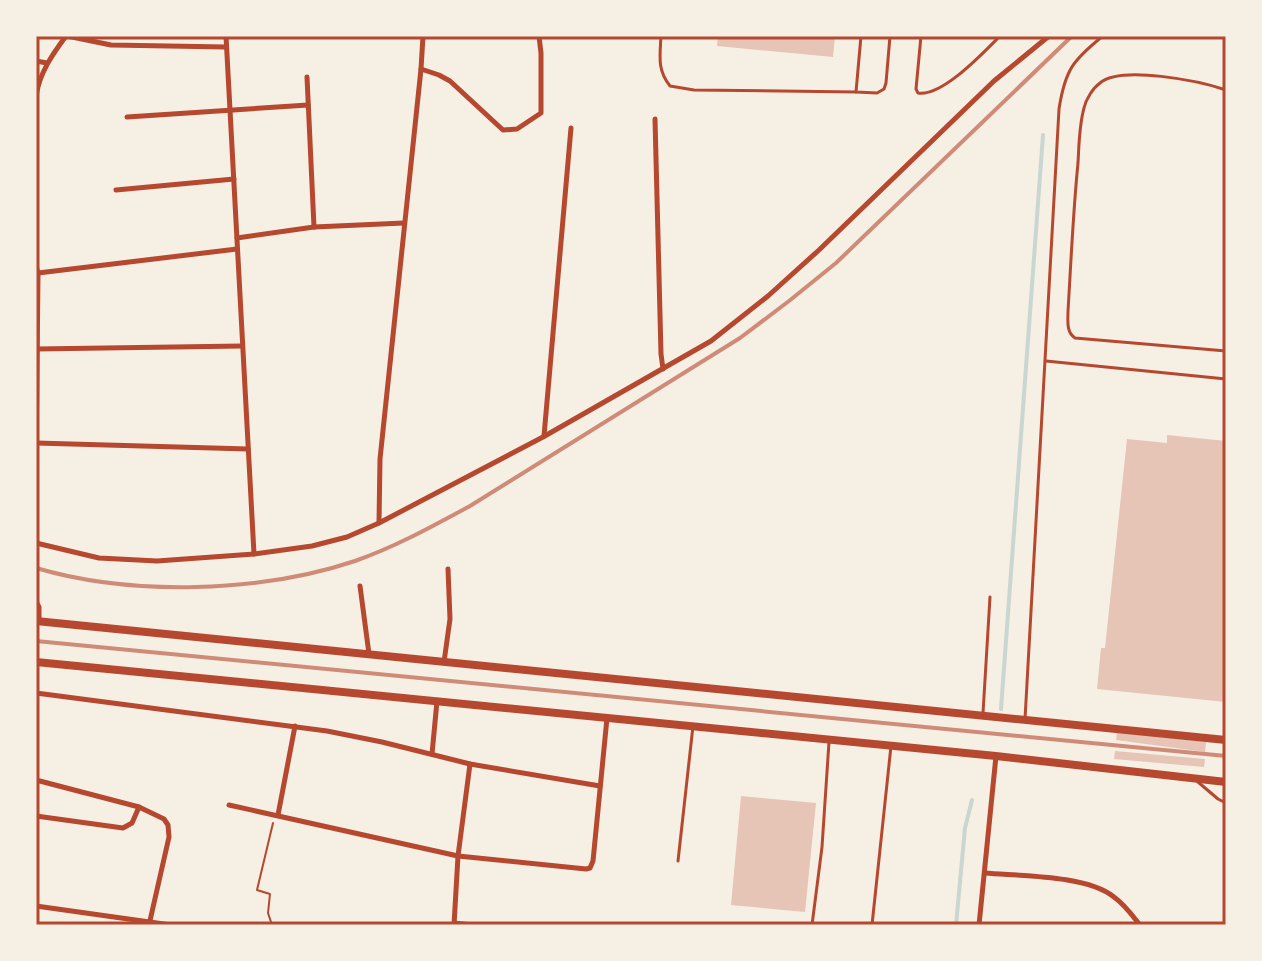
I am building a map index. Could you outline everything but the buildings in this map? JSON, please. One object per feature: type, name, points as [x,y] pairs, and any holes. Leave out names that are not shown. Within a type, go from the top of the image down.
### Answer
[{"type":"main road","points":[[37,621],[1226,740]]},
{"type":"main road","points":[[36,662],[996,756],[1226,782]]},
{"type":"street","points":[[36,96],[47,63],[67,36],[111,45],[226,47]]},
{"type":"street","points":[[226,36],[254,554]]},
{"type":"street","points":[[379,523],[380,459],[423,36]]},
{"type":"street","points":[[421,69],[450,81],[503,130],[517,129],[541,113],[539,36]]},
{"type":"street","points":[[36,543],[99,558],[157,561],[312,546],[347,537],[379,523],[543,437],[711,341],[819,250],[994,81],[1049,36]]},
{"type":"street","points":[[36,61],[47,63]]},
{"type":"street","points":[[307,77],[314,227]]},
{"type":"street","points":[[127,117],[308,105]]},
{"type":"street","points":[[655,119],[663,369]]},
{"type":"street","points":[[543,437],[571,128]]},
{"type":"street","points":[[116,190],[234,179]]},
{"type":"street","points":[[237,238],[314,227],[404,223]]},
{"type":"street","points":[[36,459],[37,269],[237,249]]},
{"type":"street","points":[[37,349],[242,346]]},
{"type":"street","points":[[36,443],[248,449]]},
{"type":"street","points":[[444,663],[450,619],[448,569]]},
{"type":"street","points":[[360,586],[369,655]]},
{"type":"street","points":[[36,601],[39,607],[37,621]]},
{"type":"street","points":[[36,693],[295,726],[382,742],[470,764],[600,786]]},
{"type":"street","points":[[432,754],[437,701]]},
{"type":"street","points":[[229,805],[458,856],[580,870],[590,868],[607,718]]},
{"type":"street","points":[[278,815],[295,726]]},
{"type":"street","points":[[979,925],[996,756]]},
{"type":"street","points":[[470,764],[458,856],[454,924],[472,925]]},
{"type":"street","points":[[36,780],[139,807],[164,819],[169,837],[149,924]]},
{"type":"street","points":[[36,816],[123,828],[132,823],[139,807]]},
{"type":"street","points":[[985,873],[1088,883],[1112,895],[1140,925]]},
{"type":"street","points":[[36,906],[171,925]]},
{"type":"lane","points":[[661,36],[662,76],[670,86],[694,90],[856,92],[881,92],[886,83],[890,36]]},
{"type":"lane","points":[[856,92],[861,36]]},
{"type":"lane","points":[[921,36],[916,89],[923,94],[941,88],[1000,36]]},
{"type":"lane","points":[[1025,720],[1062,95],[1074,62],[1103,36]]},
{"type":"lane","points":[[1226,90],[1195,82],[1132,74],[1109,77],[1099,83],[1088,97],[1079,151],[1068,311],[1068,330],[1075,338],[1226,351]]},
{"type":"lane","points":[[1046,361],[1226,379]]},
{"type":"lane","points":[[983,716],[990,597]]},
{"type":"lane","points":[[678,861],[693,726]]},
{"type":"lane","points":[[812,925],[822,847],[829,740]]},
{"type":"lane","points":[[872,925],[891,746]]},
{"type":"lane","points":[[1196,780],[1226,803]]},
{"type":"path","points":[[272,925],[268,913],[270,894],[257,890],[271,827],[278,815]]},
{"type":"waterway","points":[[1001,709],[1043,135]]},
{"type":"waterway","points":[[956,925],[965,828],[972,800]]},
{"type":"railway","points":[[36,568],[73,577],[154,587],[237,585],[318,572],[355,561],[428,528],[470,506],[740,338],[789,301],[836,263],[1072,36]]},
{"type":"railway","points":[[36,641],[1226,756]]}]
